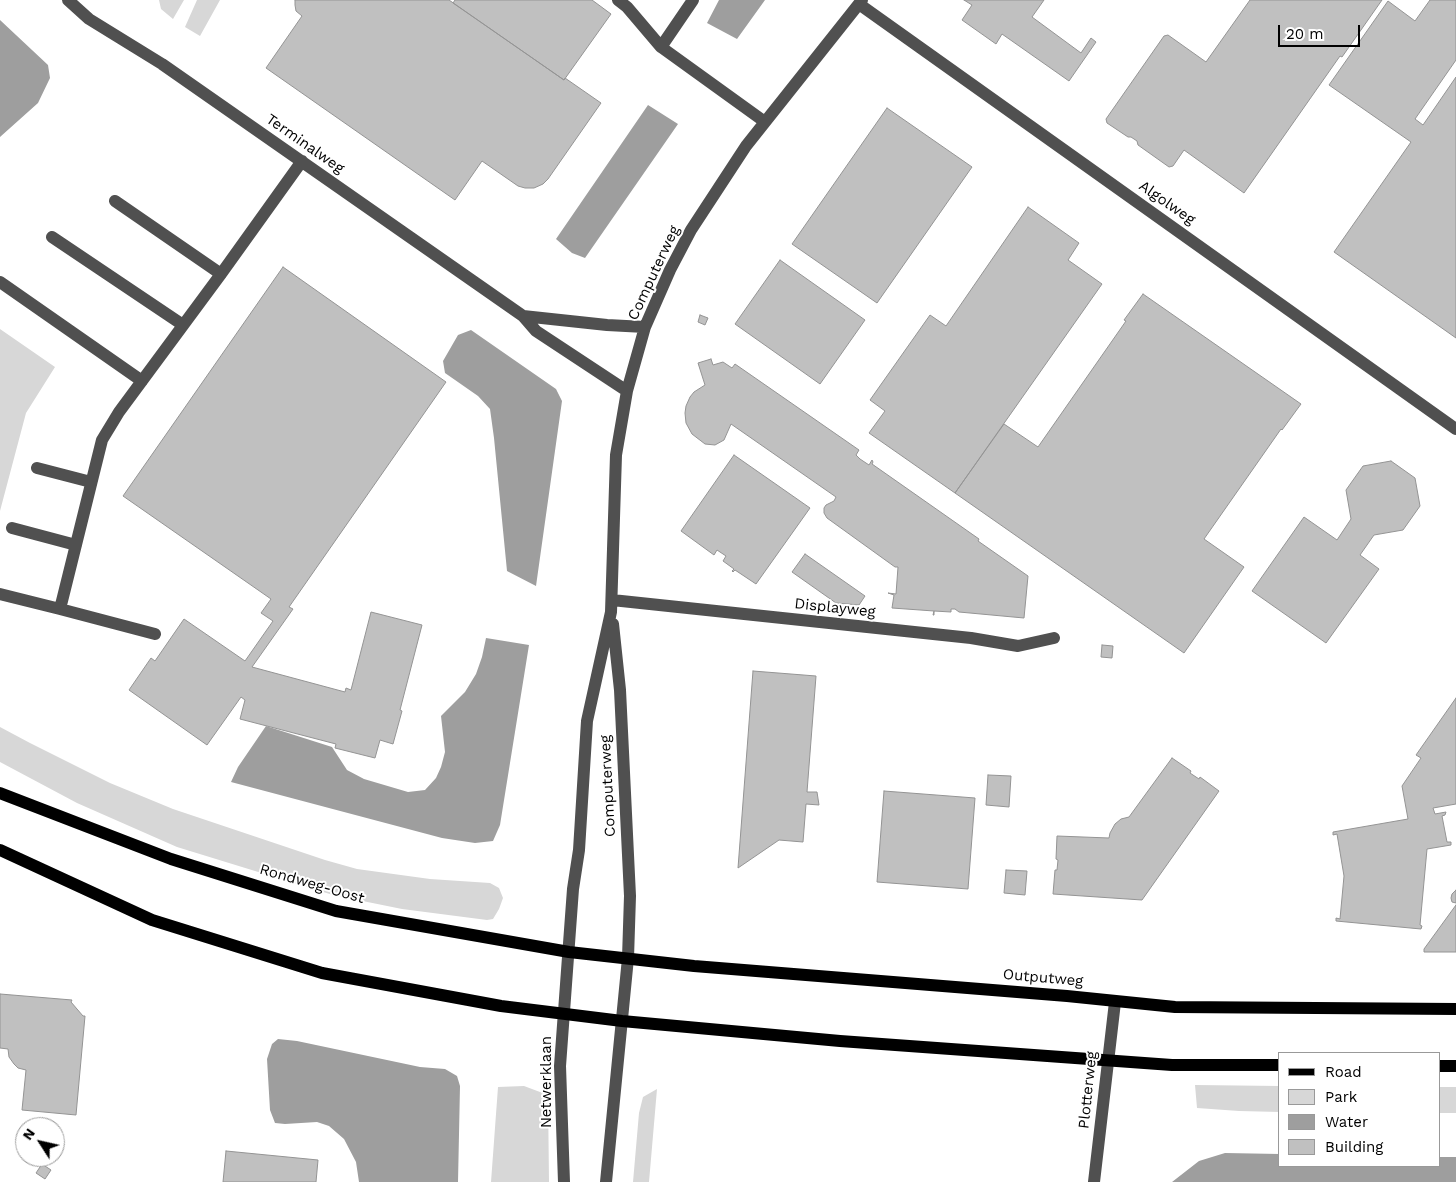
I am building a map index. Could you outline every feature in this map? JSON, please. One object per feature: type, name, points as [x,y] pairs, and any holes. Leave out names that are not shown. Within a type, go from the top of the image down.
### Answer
[{"type":"main road","name":"Rondweg-Oost","points":[[0,793],[171,859],[336,911],[570,952],[628,958]]},
{"type":"main road","points":[[0,850],[152,920],[322,973],[500,1006],[622,1021],[840,1041],[1172,1065],[1278,1065]]},
{"type":"main road","name":"Outputweg","points":[[628,958],[694,966],[1068,996],[1175,1007],[1456,1009]]},
{"type":"main road","points":[[1441,1066],[1456,1066]]},
{"type":"street","name":"Terminalweg","points":[[68,0],[89,19],[162,64],[523,316],[536,330],[627,390]]},
{"type":"street","points":[[618,0],[627,7],[661,47],[765,122]]},
{"type":"street","points":[[661,47],[693,0]]},
{"type":"street","name":"Computerweg","points":[[628,958],[630,896],[620,690],[612,606],[616,455],[627,390],[645,327],[670,270],[691,230],[746,146],[861,2]]},
{"type":"street","name":"Algolweg","points":[[861,2],[1456,429]]},
{"type":"street","points":[[60,609],[102,440],[110,425],[302,161]]},
{"type":"street","points":[[115,201],[221,274]]},
{"type":"street","points":[[52,237],[183,325]]},
{"type":"street","points":[[0,282],[142,381]]},
{"type":"street","name":"Terminalweg","points":[[523,316],[645,327]]},
{"type":"street","points":[[38,468],[91,482]]},
{"type":"street","points":[[12,528],[76,545]]},
{"type":"street","points":[[0,594],[155,634]]},
{"type":"street","name":"Computerweg","points":[[570,952],[587,722],[612,606]]},
{"type":"street","name":"Displayweg","points":[[612,606],[971,638],[1018,646],[1054,638]]},
{"type":"street","name":"Netwerklaan","points":[[564,1182],[560,1066],[570,952]]},
{"type":"street","points":[[606,1182],[628,958]]},
{"type":"street","name":"Plotterweg","points":[[1094,1182],[1115,1002]]},
{"type":"green space","points":[[159,0],[184,0],[173,19],[161,9]]},
{"type":"green space","points":[[197,0],[220,0],[200,36],[185,27]]},
{"type":"green space","points":[[0,329],[55,367],[26,413],[0,511]]},
{"type":"green space","points":[[0,727],[110,783],[173,809],[357,869],[430,879],[490,883],[499,888],[503,898],[493,919],[487,920],[402,909],[333,895],[177,847],[77,803],[0,762]]},
{"type":"green space","points":[[1195,1085],[1278,1086],[1278,1112],[1197,1108]]},
{"type":"green space","points":[[524,1086],[548,1095],[549,1182],[491,1182],[498,1087]]},
{"type":"green space","points":[[1441,1087],[1456,1087],[1456,1113],[1441,1113]]},
{"type":"green space","points":[[657,1089],[649,1182],[633,1182],[639,1113],[643,1097]]},
{"type":"water","points":[[719,0],[765,0],[737,39],[707,23]]},
{"type":"water","points":[[0,20],[48,65],[50,78],[38,103],[0,137]]},
{"type":"water","points":[[648,105],[678,124],[585,258],[572,253],[556,239]]},
{"type":"water","points":[[471,330],[556,389],[562,401],[536,586],[507,571],[490,409],[478,396],[445,373],[443,361],[458,335]]},
{"type":"water","points":[[486,638],[529,645],[500,825],[493,841],[475,843],[442,838],[231,782],[238,767],[266,726],[332,747],[347,770],[364,779],[408,792],[425,790],[436,778],[445,752],[441,716],[465,692],[476,674]]},
{"type":"water","points":[[278,1039],[297,1041],[420,1067],[445,1069],[457,1076],[460,1086],[458,1182],[359,1182],[356,1162],[344,1139],[329,1126],[317,1122],[275,1123],[270,1110],[267,1059],[272,1044]]},
{"type":"water","points":[[1225,1153],[1278,1154],[1278,1167],[1441,1167],[1441,1157],[1456,1157],[1456,1182],[1172,1182],[1199,1161]]},
{"type":"building","points":[[295,0],[449,0],[564,80],[565,78],[601,103],[543,184],[534,188],[518,186],[482,161],[455,200],[266,68],[302,16],[296,11]]},
{"type":"building","points":[[455,0],[592,0],[611,14],[564,80],[453,3]]},
{"type":"building","points":[[964,0],[1044,0],[1032,17],[1081,53],[1091,38],[1096,42],[1069,81],[1002,34],[996,44],[962,20],[972,5]]},
{"type":"building","points":[[1250,0],[1382,0],[1342,57],[1340,56],[1244,193],[1184,150],[1173,166],[1169,167],[1138,145],[1137,141],[1107,123],[1106,119],[1164,36],[1168,35],[1206,62]]},
{"type":"building","points":[[1430,0],[1456,0],[1456,60],[1415,119],[1423,125],[1456,77],[1456,338],[1334,252],[1411,142],[1329,85],[1388,1],[1415,21]]},
{"type":"building","points":[[887,108],[972,167],[877,303],[792,244]]},
{"type":"building","points":[[1028,207],[1079,243],[1068,260],[1102,284],[955,493],[869,433],[885,411],[870,400],[930,315],[946,326]]},
{"type":"building","points":[[780,260],[865,320],[820,384],[735,324]]},
{"type":"building","points":[[283,267],[446,382],[289,607],[293,609],[252,667],[345,692],[346,688],[351,690],[371,612],[422,625],[393,744],[380,740],[375,758],[335,748],[336,744],[240,719],[245,700],[241,697],[207,745],[129,690],[151,658],[155,661],[184,619],[245,661],[273,621],[261,613],[271,599],[123,496]]},
{"type":"building","points":[[1143,294],[1301,404],[1281,429],[1204,539],[1244,567],[1184,653],[955,493],[1004,424],[1038,447]]},
{"type":"building","points":[[700,315],[708,318],[705,325],[698,322]]},
{"type":"building","points":[[711,359],[713,365],[723,362],[732,368],[735,364],[859,450],[856,455],[860,459],[869,465],[872,460],[872,464],[1028,576],[1024,618],[959,612],[955,609],[951,609],[951,612],[892,608],[894,595],[888,593],[896,594],[898,567],[895,567],[827,518],[824,508],[834,501],[836,497],[731,424],[724,440],[715,445],[705,444],[692,434],[686,423],[686,406],[694,392],[705,385],[698,363]]},
{"type":"building","points":[[734,455],[810,508],[756,584],[735,570],[733,572],[734,569],[723,561],[726,556],[717,550],[714,555],[681,531]]},
{"type":"building","points":[[1391,461],[1415,478],[1420,506],[1403,530],[1374,535],[1360,555],[1379,569],[1326,643],[1252,591],[1304,517],[1337,540],[1351,519],[1346,490],[1363,466]]},
{"type":"building","points":[[805,554],[865,596],[859,605],[836,603],[792,572]]},
{"type":"building","points":[[1102,645],[1113,646],[1112,658],[1101,657]]},
{"type":"building","points":[[753,671],[816,676],[807,792],[817,792],[819,805],[806,804],[803,842],[779,840],[738,868]]},
{"type":"building","points":[[1456,698],[1456,804],[1433,808],[1435,814],[1446,812],[1442,816],[1447,842],[1451,842],[1451,845],[1427,849],[1421,929],[1336,921],[1336,918],[1340,919],[1344,876],[1337,834],[1333,835],[1333,832],[1408,819],[1402,786],[1421,758],[1416,755]]},
{"type":"building","points":[[1172,758],[1191,771],[1190,773],[1199,779],[1200,777],[1219,791],[1142,900],[1053,894],[1055,870],[1057,870],[1058,860],[1056,859],[1057,836],[1109,838],[1115,824],[1121,819],[1129,817]]},
{"type":"building","points":[[988,775],[1011,776],[1009,807],[986,805]]},
{"type":"building","points":[[884,791],[975,798],[968,889],[877,882]]},
{"type":"building","points":[[1006,870],[1027,871],[1025,895],[1004,893]]},
{"type":"building","points":[[1456,890],[1456,903],[1452,902],[1451,898]]},
{"type":"building","points":[[1456,905],[1456,952],[1424,952],[1424,949]]},
{"type":"building","points":[[0,994],[72,1000],[71,1002],[85,1016],[76,1115],[22,1110],[26,1070],[18,1068],[14,1064],[9,1057],[8,1049],[0,1048]]},
{"type":"building","points":[[226,1151],[318,1160],[316,1182],[223,1182]]},
{"type":"building","points":[[40,1167],[46,1167],[51,1170],[45,1179],[36,1173]]}]
